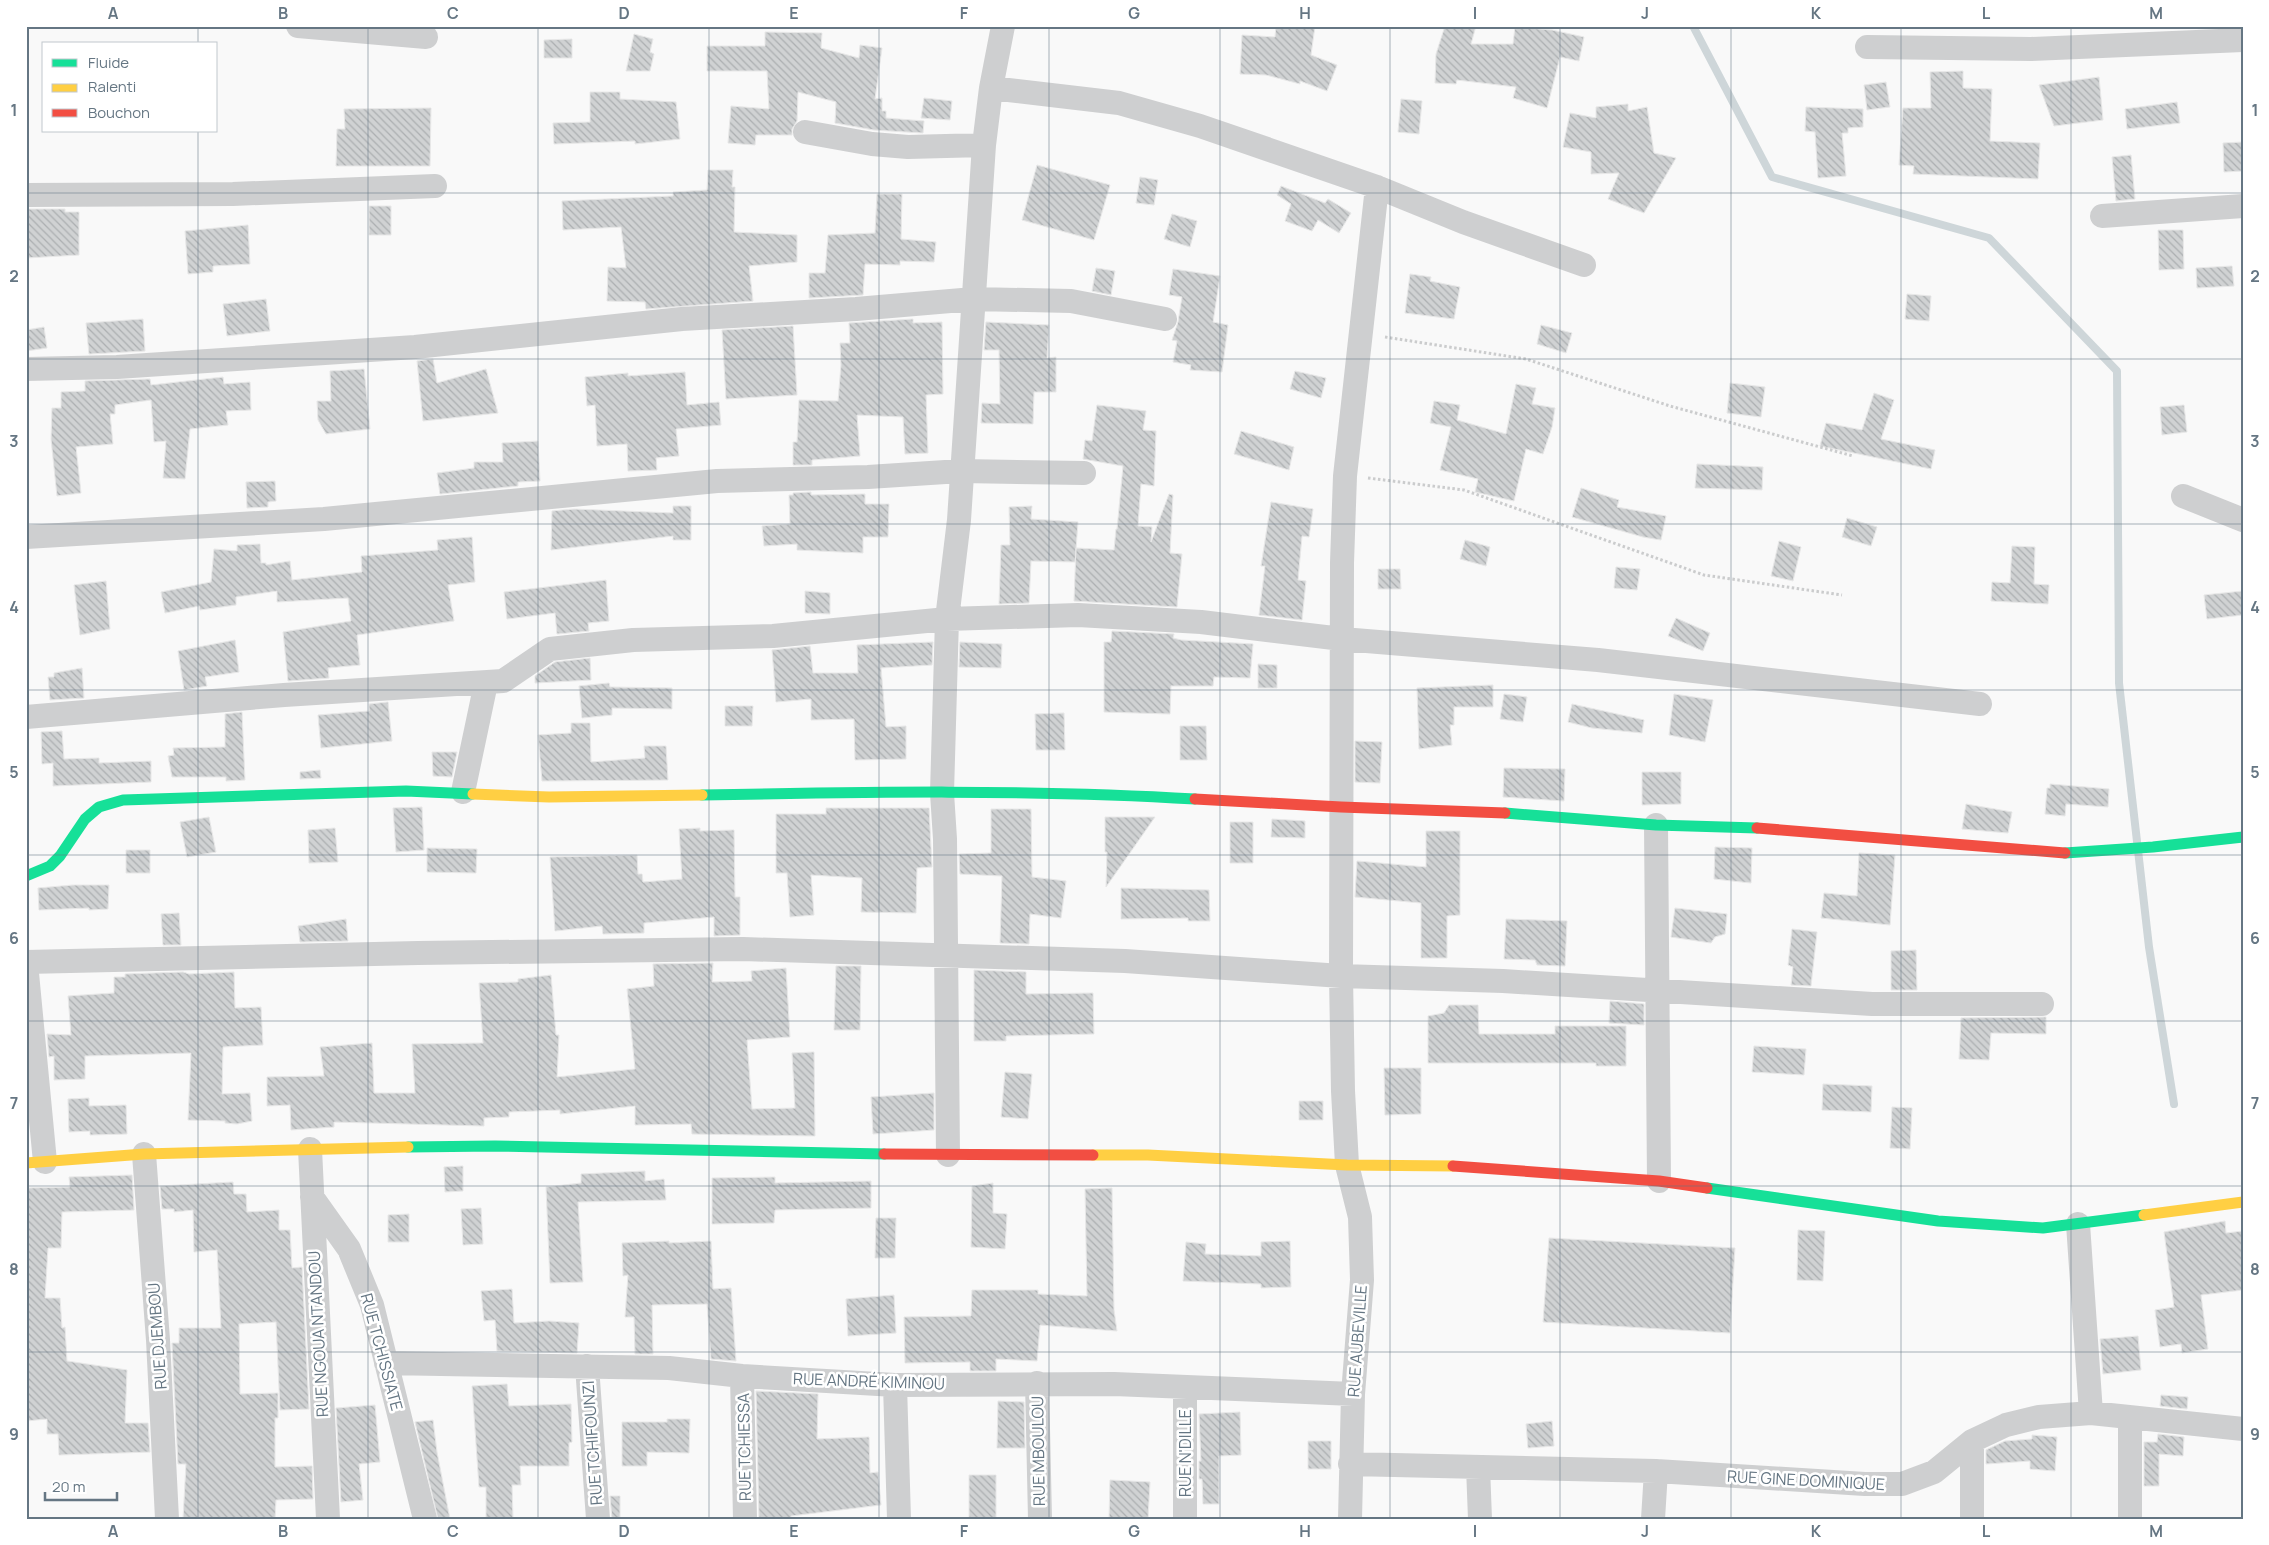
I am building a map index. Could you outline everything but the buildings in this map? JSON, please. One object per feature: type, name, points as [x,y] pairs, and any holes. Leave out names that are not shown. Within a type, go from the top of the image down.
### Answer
[{"type":"street","points":[[298,26],[426,37]]},
{"type":"street","points":[[948,1155],[942,793],[947,619],[959,520],[984,145],[991,88],[1003,26]]},
{"type":"street","points":[[1867,47],[2031,49],[2243,40]]},
{"type":"street","points":[[991,88],[1119,103],[1200,126],[1377,187],[1463,222],[1584,265]]},
{"type":"street","points":[[804,132],[872,144],[908,148],[984,145]]},
{"type":"street","points":[[26,194],[233,194],[435,186]]},
{"type":"street","name":"RUE AUBEVILLE","points":[[1350,1519],[1353,1394],[1362,1271],[1360,1216],[1346,1165],[1341,976],[1342,639],[1345,476],[1353,414],[1359,333],[1377,187]]},
{"type":"street","points":[[2102,216],[2243,206]]},
{"type":"street","points":[[26,369],[116,367],[415,347],[682,319],[974,300],[1071,301],[1165,319]]},
{"type":"street","points":[[26,537],[324,519],[717,481],[868,477],[961,471],[1084,473]]},
{"type":"street","points":[[2183,496],[2243,520]]},
{"type":"street","points":[[26,717],[284,694],[503,681],[550,649],[633,640],[773,636],[947,619],[1078,616],[1191,621],[1342,639],[1598,660],[1980,704]]},
{"type":"street","points":[[463,792],[486,683]]},
{"type":"street","points":[[26,876],[50,866],[60,856],[85,819],[99,807],[123,800],[406,791],[549,797],[942,793],[1133,795],[1341,807],[1530,814],[1656,825],[1741,827],[2060,853],[2153,848],[2243,837]]},
{"type":"street","points":[[1656,825],[1659,1181]]},
{"type":"street","points":[[2042,1004],[1872,1004],[1503,981],[1341,976],[1125,961],[743,949],[418,952],[26,962],[35,1163],[144,1154],[495,1146],[948,1155],[1148,1155],[1346,1165],[1445,1165],[1659,1181],[1938,1221],[2043,1228],[2243,1202]]},
{"type":"street","name":"RUE NGOUA NTANDOU","points":[[310,1149],[328,1519]]},
{"type":"street","name":"RUE DJEMBOU","points":[[144,1154],[158,1340],[167,1519]]},
{"type":"street","name":"RUE TCHISSIATE","points":[[312,1197],[349,1249],[372,1305],[425,1519]]},
{"type":"street","points":[[2078,1224],[2091,1413]]},
{"type":"street","name":"RUE ANDRÉ KIMINOU","points":[[386,1363],[669,1368],[742,1376],[896,1384],[1037,1383],[1353,1394]]},
{"type":"street","name":"RUE TCHIFOUNZI","points":[[587,1366],[598,1519]]},
{"type":"street","name":"RUE TCHIESSA","points":[[742,1376],[745,1519]]},
{"type":"street","name":"RUE MBOULOU","points":[[1037,1383],[1040,1519]]},
{"type":"street","points":[[896,1384],[899,1519]]},
{"type":"street","name":"RUE N'DILLE","points":[[1185,1387],[1186,1519]]},
{"type":"street","name":"RUE GINE DOMINIQUE","points":[[1350,1464],[1656,1471],[1865,1484],[1902,1484],[1934,1472],[1972,1441],[2006,1424],[2039,1417],[2091,1413],[2243,1428]]},
{"type":"street","points":[[2130,1418],[2130,1519]]},
{"type":"street","points":[[1972,1441],[1972,1519]]},
{"type":"street","points":[[1478,1467],[1480,1519]]},
{"type":"street","points":[[1653,1519],[1656,1471]]},
{"type":"path","points":[[1359,333],[1526,359],[1670,406],[1853,456]]},
{"type":"path","points":[[1345,476],[1464,490],[1704,575],[1842,595]]},
{"type":"waterway","points":[[1693,26],[1772,177],[1989,238],[2117,371],[2119,683],[2149,947],[2174,1104]]},
{"type":"traffic: fast","points":[[26,876],[50,866],[60,856],[85,819],[99,807],[123,800],[406,791],[473,794]]},
{"type":"traffic: fast","points":[[702,795],[887,792],[1072,794],[1195,799]]},
{"type":"traffic: fast","points":[[1505,813],[1656,825],[1757,828]]},
{"type":"traffic: fast","points":[[2065,853],[2153,847],[2243,837]]},
{"type":"traffic: fast","points":[[408,1147],[495,1146],[884,1154]]},
{"type":"traffic: fast","points":[[1707,1188],[1938,1221],[2043,1228],[2144,1215]]},
{"type":"traffic: slow","points":[[473,794],[549,797],[702,795]]},
{"type":"traffic: slow","points":[[26,1163],[144,1154],[408,1147]]},
{"type":"traffic: slow","points":[[1093,1155],[1148,1155],[1347,1165],[1453,1166]]},
{"type":"traffic: slow","points":[[2144,1215],[2243,1202]]},
{"type":"traffic: jam","points":[[1195,799],[1505,813]]},
{"type":"traffic: jam","points":[[1757,828],[2065,853]]},
{"type":"traffic: jam","points":[[884,1154],[1093,1155]]},
{"type":"traffic: jam","points":[[1453,1166],[1659,1181],[1707,1188]]}]
